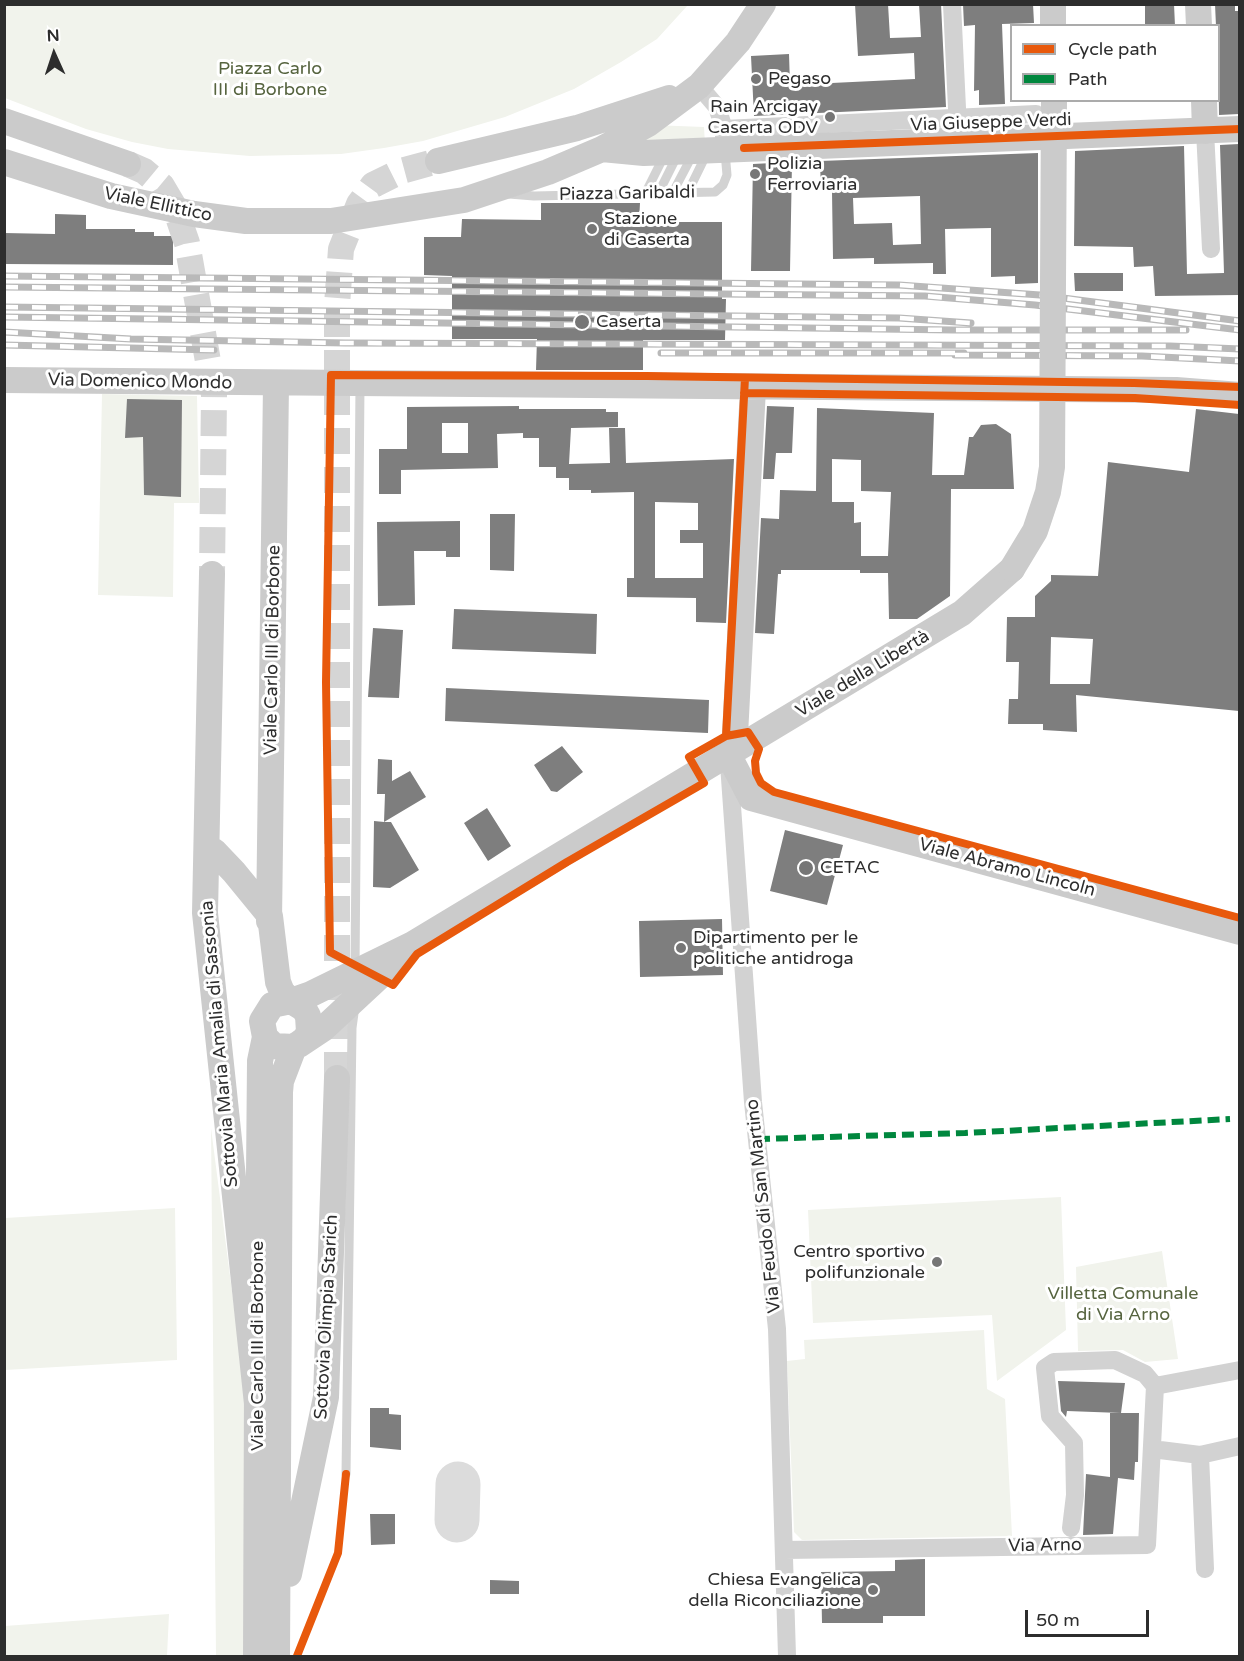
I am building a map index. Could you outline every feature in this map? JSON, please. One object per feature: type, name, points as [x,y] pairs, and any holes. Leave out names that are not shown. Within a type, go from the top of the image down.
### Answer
[{"type":"street","points":[[438,161],[591,124],[699,86],[733,48],[763,4]]},
{"type":"street","points":[[952,4],[958,128]]},
{"type":"street","points":[[1053,4],[1053,24]]},
{"type":"street","points":[[1198,4],[1199,24]]},
{"type":"street","name":"Piazza Garibaldi","points":[[317,222],[429,207],[492,193],[602,149],[648,124],[699,86],[717,107],[706,147],[628,153],[602,149]]},
{"type":"street","points":[[1204,102],[1211,249]]},
{"type":"street","name":"Via Giuseppe Verdi","points":[[958,128],[1045,107]]},
{"type":"street","name":"Viale della Libertà","points":[[291,1001],[356,986],[413,944],[698,771],[729,756],[962,613],[1012,569],[1025,551],[1039,521],[1048,492],[1052,467],[1045,107]]},
{"type":"street","points":[[4,121],[128,164]]},
{"type":"street","name":"Via Giuseppe Verdi","points":[[706,147],[958,128],[1205,131],[1239,129]]},
{"type":"street","name":"Viale Ellittico","points":[[4,162],[78,187],[194,214],[246,221],[317,222]]},
{"type":"street","name":"Via Domenico Mondo","points":[[4,380],[360,385],[1176,390],[1239,395]]},
{"type":"street","name":"Viale Carlo III di Borbone","points":[[256,1656],[260,1061],[263,1029],[262,974],[270,916],[276,384]]},
{"type":"street","points":[[729,756],[735,735],[753,388]]},
{"type":"street","name":"Sottovia Maria Amalia di Sassonia","points":[[212,574],[205,913],[257,1404]]},
{"type":"street","name":"Viale Abramo Lincoln","points":[[729,756],[751,798],[1239,932]]},
{"type":"street","name":"Via Feudo di San Martino","points":[[729,756],[753,1102],[777,1329],[787,1656]]},
{"type":"street","points":[[207,850],[213,851],[234,872],[270,916]]},
{"type":"street","name":"Viale Carlo III di Borbone","points":[[270,916],[278,982],[291,1001],[298,1004],[308,1016],[309,1032],[297,1046],[281,1081],[280,1092],[277,1656]]},
{"type":"street","points":[[291,1001],[272,1005],[263,1029],[274,1046],[297,1046],[323,1029],[356,986]]},
{"type":"street","name":"Sottovia Olimpia Starich","points":[[278,1624],[326,1397],[338,1078]]},
{"type":"street","name":"Via Arno","points":[[784,1550],[1147,1545],[1155,1386],[1145,1374],[1115,1360],[1054,1362],[1045,1368],[1050,1416],[1074,1443],[1075,1495],[1071,1528]]},
{"type":"street","points":[[1155,1386],[1239,1370]]},
{"type":"street","points":[[1152,1449],[1200,1455],[1239,1446]]},
{"type":"street","points":[[1200,1455],[1205,1569]]},
{"type":"lane","points":[[687,194],[706,147]]},
{"type":"lane","points":[[658,194],[706,147]]},
{"type":"lane","points":[[672,194],[706,147]]},
{"type":"lane","points":[[645,194],[706,147]]},
{"type":"lane","name":"Piazza Garibaldi","points":[[492,193],[534,196],[715,192],[723,185],[727,175],[706,147]]},
{"type":"lane","points":[[346,1474],[352,1028],[356,986],[360,385]]},
{"type":"green space","name":"Piazza Carlo III di Borbone","points":[[5,4],[688,5],[657,39],[621,62],[574,89],[505,117],[423,141],[384,148],[341,154],[250,156],[168,149],[132,142],[86,129],[5,98]]},
{"type":"green space","points":[[652,125],[704,127],[705,144],[644,141]]},
{"type":"green space","points":[[102,394],[197,396],[199,503],[174,503],[173,597],[98,595]]},
{"type":"green space","points":[[211,1128],[244,1385],[246,1656],[216,1656]]},
{"type":"green space","name":"Centro sportivo polifunzionale","points":[[1061,1197],[1066,1330],[997,1381],[992,1315],[813,1323],[808,1210]]},
{"type":"green space","points":[[175,1208],[177,1360],[5,1370],[5,1218]]},
{"type":"green space","name":"Villetta Comunale di Via Arno","points":[[1162,1251],[1178,1359],[1145,1362],[1123,1350],[1078,1351],[1076,1267]]},
{"type":"green space","points":[[984,1330],[987,1389],[1005,1399],[1012,1536],[802,1540],[794,1532],[787,1361],[805,1359],[804,1340]]},
{"type":"green space","points":[[169,1614],[167,1656],[5,1656],[5,1626]]},
{"type":"building","points":[[855,4],[888,4],[890,38],[921,37],[919,4],[941,4],[946,107],[754,116],[751,56],[789,54],[790,85],[915,79],[914,53],[858,56]]},
{"type":"building","points":[[963,4],[1033,4],[1034,23],[1002,24],[1005,104],[979,105],[979,90],[974,91],[975,25],[964,26]]},
{"type":"building","points":[[1145,4],[1174,4],[1175,24],[1145,24]]},
{"type":"building","points":[[1215,4],[1235,4],[1235,11],[1239,11],[1239,114],[1219,115],[1220,24],[1216,24]]},
{"type":"building","points":[[1239,144],[1239,295],[1155,296],[1153,266],[1134,267],[1133,247],[1074,246],[1075,151],[1184,146],[1187,274],[1224,273],[1220,145]]},
{"type":"building","points":[[1038,153],[1038,283],[1015,284],[1015,276],[991,277],[991,228],[945,229],[946,274],[933,274],[933,263],[874,264],[874,258],[833,259],[832,192],[821,192],[820,161]],"holes":[[[920,196],[921,244],[893,245],[892,223],[854,224],[853,198]]]},
{"type":"building","points":[[792,162],[790,271],[751,271],[753,164]]},
{"type":"building","points":[[541,203],[640,203],[639,222],[722,222],[722,299],[726,299],[725,340],[643,340],[643,370],[536,370],[537,339],[452,339],[452,276],[424,275],[424,237],[461,237],[462,219],[541,220]]},
{"type":"building","points":[[55,214],[86,215],[86,229],[135,229],[135,232],[154,232],[154,236],[173,236],[173,265],[4,264],[4,233],[55,234]]},
{"type":"building","points":[[1074,273],[1123,273],[1123,291],[1075,291]]},
{"type":"building","points":[[127,399],[182,400],[181,497],[144,495],[143,437],[125,438]]},
{"type":"building","points":[[519,406],[519,409],[606,409],[606,412],[618,412],[618,427],[571,428],[569,464],[610,463],[609,428],[625,428],[626,463],[734,459],[726,623],[696,622],[696,598],[627,597],[627,578],[634,578],[634,492],[591,493],[591,490],[569,490],[569,478],[556,478],[556,467],[539,467],[539,438],[523,438],[523,433],[497,434],[498,468],[401,470],[401,494],[379,494],[379,449],[407,449],[407,407]],"holes":[[[442,423],[468,423],[468,453],[442,453]],[[655,502],[698,503],[698,530],[680,530],[680,543],[703,543],[703,578],[655,578]]]},
{"type":"building","points":[[767,406],[794,407],[792,453],[776,453],[774,479],[763,479]]},
{"type":"building","points":[[817,408],[934,413],[932,475],[964,475],[969,437],[973,437],[981,425],[996,424],[1011,434],[1014,489],[951,489],[950,596],[917,619],[889,619],[888,573],[860,573],[860,570],[781,570],[781,574],[778,574],[774,634],[755,633],[761,518],[779,519],[780,490],[816,491]],"holes":[[[832,459],[861,460],[861,491],[891,492],[888,556],[861,556],[861,522],[854,523],[854,502],[832,502]]]},
{"type":"building","points":[[1196,409],[1239,414],[1239,711],[1076,695],[1077,732],[1043,730],[1043,724],[1008,724],[1009,699],[1018,699],[1019,662],[1006,662],[1007,617],[1035,617],[1035,596],[1051,581],[1051,575],[1098,576],[1108,462],[1189,472]],"holes":[[[1051,637],[1093,639],[1090,684],[1050,684]]]},
{"type":"building","points":[[490,514],[515,514],[514,571],[490,570]]},
{"type":"building","points":[[460,521],[460,557],[446,557],[446,551],[414,551],[415,605],[378,606],[377,522]]},
{"type":"building","points":[[454,609],[597,614],[596,654],[452,649]]},
{"type":"building","points":[[373,628],[403,630],[399,698],[368,697]]},
{"type":"building","points":[[446,688],[709,700],[708,733],[445,721]]},
{"type":"building","points":[[562,746],[583,772],[557,792],[551,791],[534,765]]},
{"type":"building","points":[[378,759],[392,760],[392,781],[410,771],[426,797],[384,822],[385,794],[377,794]]},
{"type":"building","points":[[487,808],[511,846],[488,861],[464,823]]},
{"type":"building","points":[[374,821],[391,822],[419,870],[390,888],[373,887]]},
{"type":"building","name":"CETAC","points":[[785,830],[843,845],[827,905],[770,891]]},
{"type":"building","name":"Dipartimento per le politiche antidroga","points":[[722,919],[723,975],[640,977],[639,921]]},
{"type":"building","points":[[1058,1381],[1125,1383],[1121,1413],[1067,1411],[1066,1417],[1061,1411]]},
{"type":"building","points":[[370,1408],[389,1408],[389,1414],[401,1415],[401,1450],[370,1447]]},
{"type":"building","points":[[1110,1413],[1139,1413],[1138,1462],[1135,1462],[1134,1480],[1118,1478],[1113,1534],[1083,1535],[1086,1474],[1110,1477]]},
{"type":"building","points":[[370,1514],[395,1514],[395,1544],[371,1545]]},
{"type":"building","name":"Chiesa Evangelica della Riconciliazione","points":[[925,1559],[925,1616],[883,1616],[883,1623],[822,1623],[821,1572],[895,1571],[895,1560]]},
{"type":"building","points":[[490,1580],[519,1581],[519,1594],[490,1594]]},
{"type":"taxiway","points":[[457,1520],[458,1484]]},
{"type":"tunnel","points":[[337,1078],[337,305],[341,249],[359,204],[373,185],[401,171],[438,161]]},
{"type":"tunnel","points":[[128,164],[144,171],[162,186],[175,208],[187,243],[214,395],[212,574]]},
{"type":"railway","points":[[4,276],[899,285],[1040,295],[1240,321]]},
{"type":"railway","points":[[4,287],[925,296],[1035,305],[1240,330]]},
{"type":"railway","points":[[4,307],[899,318],[971,323]]},
{"type":"railway","points":[[4,317],[953,330],[1186,330]]},
{"type":"railway","points":[[4,332],[131,339],[345,343],[1170,346],[1240,349]]},
{"type":"railway","points":[[4,345],[214,350]]},
{"type":"railway","points":[[661,353],[964,353]]},
{"type":"railway","points":[[955,355],[1142,356],[1240,361]]},
{"type":"marked path","points":[[758,1139],[965,1133],[1230,1119]]},
{"type":"cycle path","points":[[744,148],[1240,129]]},
{"type":"cycle path","points":[[745,378],[726,736],[689,757],[704,783],[567,862],[417,954],[393,985],[330,952],[326,682],[331,375],[647,376],[1134,383],[1240,387]]},
{"type":"cycle path","points":[[744,393],[1135,398],[1240,405]]},
{"type":"cycle path","points":[[726,736],[748,732],[759,749],[755,761],[756,773],[761,783],[774,792],[1240,918]]},
{"type":"cycle path","points":[[297,1656],[338,1553],[346,1474]]},
{"type":"place","name":"Pegaso","points":[[756,79]]},
{"type":"place","name":"Rain Arcigay Caserta ODV","points":[[830,117]]},
{"type":"place","name":"Polizia Ferroviaria","points":[[755,174]]},
{"type":"place","name":"Stazione di Caserta","points":[[592,229]]},
{"type":"place","name":"Caserta","points":[[582,322]]},
{"type":"place","name":"CETAC","points":[[806,868]]},
{"type":"place","name":"Dipartimento per le politiche antidroga","points":[[681,948]]},
{"type":"place","name":"Centro sportivo polifunzionale","points":[[937,1262]]},
{"type":"place","name":"Chiesa Evangelica della Riconciliazione","points":[[873,1590]]}]
